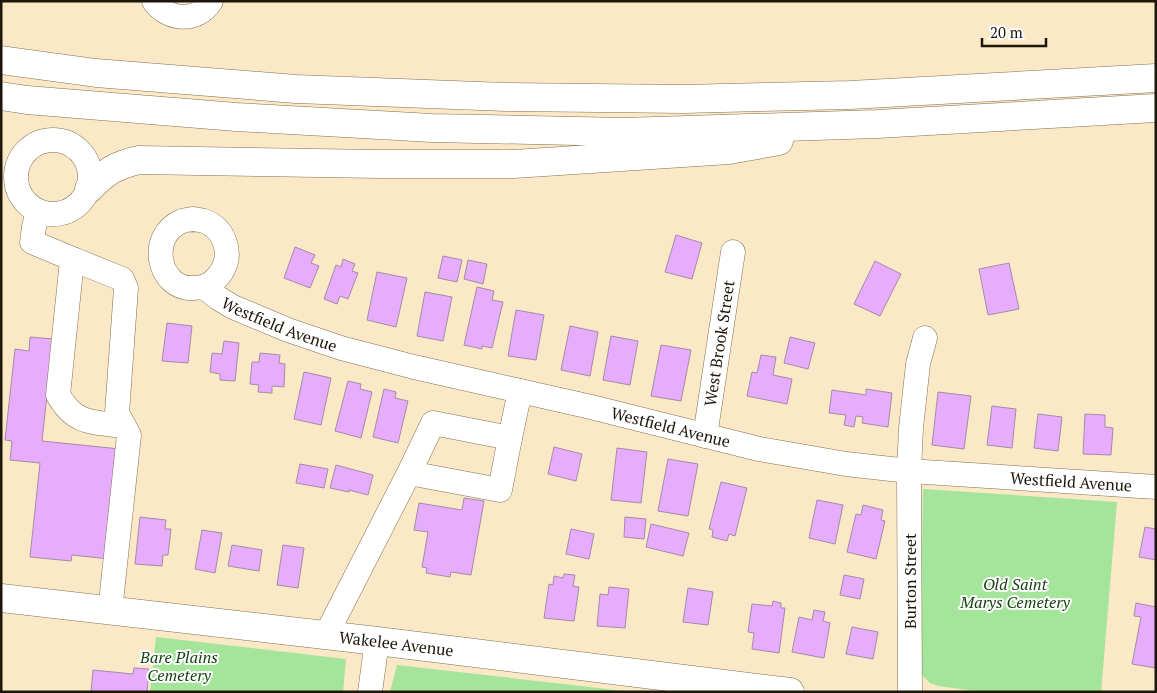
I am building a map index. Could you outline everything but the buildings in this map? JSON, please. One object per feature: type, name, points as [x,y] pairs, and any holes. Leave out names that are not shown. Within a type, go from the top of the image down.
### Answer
[{"type":"main road","points":[[1,60],[96,73],[296,89],[506,97],[683,99],[850,95],[1156,78]]},
{"type":"main road","points":[[1,96],[27,100],[236,117],[432,128],[624,132],[877,124],[1156,108]]},
{"type":"main road","points":[[89,189],[110,170],[124,163],[139,160],[514,164],[728,150],[877,124]]},
{"type":"main road","name":"Wakelee Avenue","points":[[1,598],[377,641],[790,692]]},
{"type":"street","points":[[154,1],[158,8],[168,14],[179,17],[190,16],[200,12],[211,1]]},
{"type":"street","points":[[53,140],[65,142],[76,147],[85,156],[90,168],[89,189],[81,202],[71,210],[60,214],[47,214],[25,204],[19,194],[9,184],[22,157],[30,147],[41,142],[53,140]]},
{"type":"street","points":[[38,211],[32,242],[122,279],[126,288],[117,413],[129,435],[110,611]]},
{"type":"street","name":"West Brook Street","points":[[705,436],[733,252]]},
{"type":"street","points":[[75,260],[71,270],[58,395],[69,411],[80,418],[92,422],[124,426]]},
{"type":"street","name":"Westfield Avenue","points":[[204,287],[233,307],[288,330],[332,345],[414,367],[759,449],[846,464],[910,471],[1156,487]]},
{"type":"street","name":"Burton Street","points":[[910,692],[911,428],[918,364],[925,338]]},
{"type":"street","points":[[409,473],[500,490],[520,391]]},
{"type":"street","points":[[326,635],[433,423],[510,438]]},
{"type":"street","points":[[370,692],[377,641]]},
{"type":"green space","name":"Old Saint Marys Cemetery","points":[[923,489],[1117,502],[1101,692],[983,692],[938,686],[930,683],[923,676],[920,666]]},
{"type":"green space","name":"Bare Plains Cemetery","points":[[156,637],[346,659],[343,692],[150,692]]},
{"type":"green space","points":[[397,665],[634,692],[390,692]]}]
